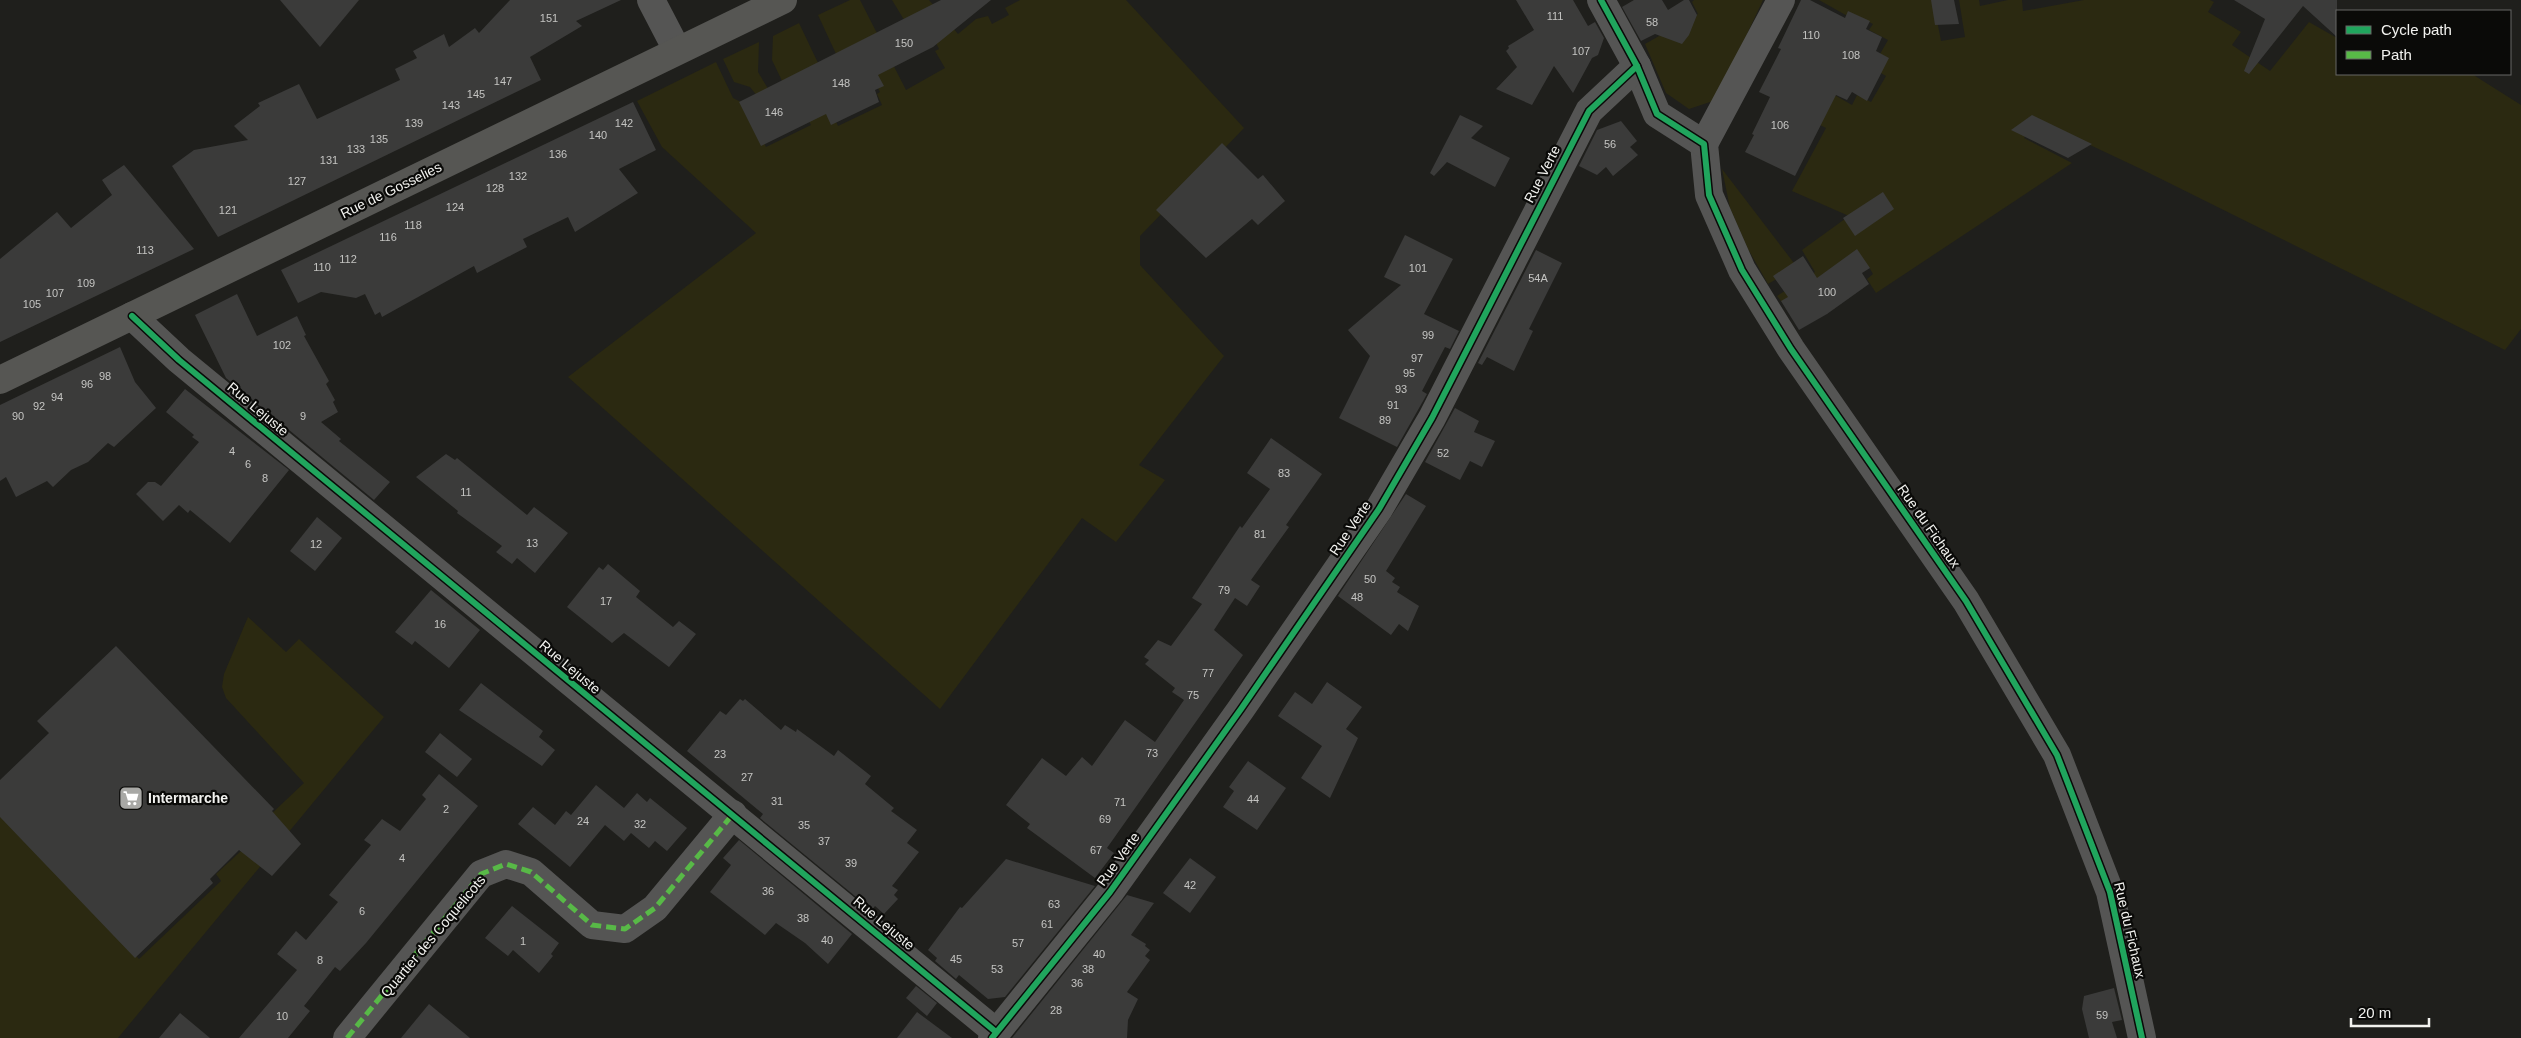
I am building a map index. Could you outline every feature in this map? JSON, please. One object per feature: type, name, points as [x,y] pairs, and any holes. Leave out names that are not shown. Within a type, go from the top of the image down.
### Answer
[{"type":"main road","name":"Rue de Gosselies","points":[[0,380],[783,0]]},
{"type":"street","points":[[651,0],[677,50]]},
{"type":"street","points":[[1601,0],[1637,66],[1657,114],[1704,144],[1781,0]]},
{"type":"street","name":"Rue Verte","points":[[994,1035],[1110,892],[1241,709],[1379,509],[1432,418],[1589,111],[1637,66]]},
{"type":"street","name":"Rue du Fichaux","points":[[1704,144],[1709,195],[1742,270],[1791,349],[1966,601],[2056,755],[2110,892],[2142,1038]]},
{"type":"street","name":"Rue Lejuste","points":[[132,316],[187,366],[585,696],[733,814],[994,1035]]},
{"type":"street","name":"Quartier des Coquelicots","points":[[348,1038],[481,874],[506,864],[531,872],[592,925],[625,929],[655,908],[733,814]]},
{"type":"shaded area","points":[[850,0],[860,0],[906,90],[945,68],[935,51],[939,49],[922,15],[906,23],[892,0],[929,0],[958,34],[976,19],[988,16],[992,24],[1009,15],[1005,8],[1020,0],[1126,0],[1244,128],[1140,236],[1140,265],[1224,356],[1139,465],[1165,480],[1116,542],[1082,518],[940,709],[568,377],[756,233],[662,147],[637,101],[716,62],[733,98],[745,104],[766,147],[811,125],[789,82],[784,85],[772,60],[773,36],[799,23],[819,65],[833,115],[838,126],[882,105],[877,94],[880,92],[858,47],[837,56],[818,15]]},
{"type":"shaded area","points":[[1694,0],[1763,0],[1716,100],[1689,109],[1666,93],[1645,44],[1698,14],[1692,2]]},
{"type":"shaded area","points":[[1819,0],[1933,0],[1941,41],[1965,37],[1959,0],[1979,0],[1980,6],[2008,0],[2022,0],[2023,11],[2084,0],[2210,0],[2214,2],[2208,12],[2241,32],[2232,45],[2270,71],[2309,22],[2336,37],[2336,75],[2474,75],[2521,105],[2521,329],[2505,350],[2141,169],[2037,120],[2024,138],[2072,163],[1876,293],[1867,279],[1873,274],[1869,267],[1854,259],[1784,305],[1777,296],[1815,272],[1802,250],[1849,216],[1792,191],[1826,128],[1812,121],[1824,89],[1852,105],[1857,95],[1871,102],[1886,76],[1872,68],[1888,40],[1869,30],[1873,24],[1854,14],[1851,18]]},
{"type":"shaded area","points":[[759,42],[758,72],[770,92],[758,97],[750,87],[734,82],[723,59]]},
{"type":"shaded area","points":[[1722,169],[1797,267],[1768,284],[1748,249],[1730,208]]},
{"type":"shaded area","points":[[248,617],[286,652],[299,639],[384,717],[118,1038],[0,1038],[0,812],[139,959],[221,881],[216,874],[252,841],[248,836],[304,783],[226,698],[222,687],[224,674]]},
{"type":"building","points":[[280,0],[359,0],[320,47]]},
{"type":"building","points":[[510,0],[621,0],[576,21],[582,26],[530,57],[541,80],[218,237],[172,166],[194,150],[248,140],[234,126],[260,106],[258,103],[299,84],[317,119],[400,80],[395,69],[417,58],[413,51],[444,34],[449,47],[475,28],[479,33]]},
{"type":"building","points":[[941,0],[991,0],[933,47],[878,75],[884,86],[875,90],[879,102],[831,125],[826,114],[761,146],[739,102]]},
{"type":"building","points":[[1516,0],[1573,0],[1588,26],[1595,22],[1604,38],[1598,55],[1592,58],[1573,93],[1554,66],[1532,105],[1496,89],[1517,67],[1506,51],[1509,48],[1508,46],[1534,30]]},
{"type":"building","points":[[1634,0],[1662,0],[1668,10],[1684,0],[1689,0],[1697,15],[1689,35],[1682,44],[1655,34],[1641,41],[1622,7]]},
{"type":"building","points":[[1801,0],[1810,0],[1845,18],[1848,11],[1870,21],[1866,29],[1882,37],[1876,51],[1889,58],[1867,101],[1852,92],[1847,100],[1836,95],[1795,176],[1745,152],[1770,97],[1759,92],[1781,49],[1778,48]]},
{"type":"building","points":[[1931,0],[1954,0],[1959,24],[1935,25]]},
{"type":"building","points":[[2234,0],[2337,0],[2336,36],[2303,6],[2249,74],[2244,71],[2265,19]]},
{"type":"building","points":[[633,102],[656,150],[619,169],[638,193],[575,232],[568,217],[523,239],[527,247],[477,273],[474,266],[382,317],[380,312],[375,315],[365,294],[356,298],[321,292],[298,303],[281,270]]},
{"type":"building","points":[[1460,115],[1483,126],[1471,138],[1510,158],[1495,187],[1447,162],[1434,176],[1430,173]]},
{"type":"building","points":[[2032,115],[2092,144],[2068,158],[2011,130]]},
{"type":"building","points":[[1621,121],[1637,141],[1630,147],[1638,155],[1613,176],[1606,167],[1597,175],[1579,166],[1597,130]]},
{"type":"building","points":[[1222,143],[1258,179],[1263,175],[1285,201],[1258,225],[1252,219],[1206,258],[1156,210]]},
{"type":"building","points":[[124,165],[194,249],[0,342],[0,259],[57,212],[71,228],[112,195],[102,180]]},
{"type":"building","points":[[1883,192],[1894,209],[1855,236],[1843,218]]},
{"type":"building","points":[[1405,235],[1453,259],[1424,314],[1459,331],[1450,349],[1445,347],[1422,391],[1427,394],[1397,447],[1339,418],[1370,356],[1348,330],[1401,285],[1384,277]]},
{"type":"building","points":[[1857,249],[1870,268],[1862,273],[1869,284],[1827,314],[1799,330],[1781,301],[1788,297],[1773,276],[1803,256],[1817,278]]},
{"type":"building","points":[[1536,250],[1562,263],[1529,329],[1533,331],[1514,371],[1487,357],[1482,365],[1478,363]]},
{"type":"building","points":[[237,294],[257,336],[297,316],[306,335],[304,336],[329,381],[326,384],[335,400],[333,402],[338,412],[321,422],[341,439],[339,441],[390,482],[374,500],[226,378],[195,315]]},
{"type":"building","points":[[120,347],[135,382],[156,408],[114,447],[108,443],[88,462],[71,470],[53,487],[47,481],[16,497],[6,477],[0,481],[0,405]]},
{"type":"building","points":[[185,389],[289,470],[230,543],[190,510],[188,513],[179,505],[163,521],[136,494],[148,482],[155,482],[161,486],[199,442],[192,437],[194,435],[166,412]]},
{"type":"building","points":[[1455,408],[1479,421],[1474,432],[1495,441],[1482,467],[1470,461],[1460,480],[1425,462]]},
{"type":"building","points":[[1271,438],[1322,474],[1286,525],[1289,527],[1251,580],[1260,586],[1247,606],[1235,598],[1214,630],[1243,655],[1107,848],[1114,853],[1095,878],[1027,828],[1030,824],[1006,805],[1042,758],[1066,776],[1082,757],[1092,766],[1125,720],[1155,742],[1184,700],[1172,692],[1175,688],[1145,664],[1149,660],[1144,657],[1158,640],[1171,646],[1202,604],[1192,598],[1240,526],[1242,528],[1270,489],[1247,473]]},
{"type":"building","points":[[446,454],[455,460],[457,458],[527,515],[534,507],[568,533],[535,573],[517,558],[512,564],[496,552],[502,546],[457,513],[458,511],[416,477]]},
{"type":"building","points":[[1406,494],[1426,506],[1386,571],[1395,578],[1392,582],[1400,587],[1397,592],[1419,606],[1408,631],[1399,624],[1391,635],[1338,596]]},
{"type":"building","points":[[317,517],[342,538],[315,571],[290,551]]},
{"type":"building","points":[[608,564],[640,591],[636,597],[673,627],[679,621],[696,634],[669,667],[624,633],[612,643],[567,607],[599,567],[603,570]]},
{"type":"building","points":[[431,590],[480,630],[449,668],[415,641],[412,645],[395,632]]},
{"type":"building","name":"Intermarche","points":[[116,646],[274,809],[272,811],[301,844],[272,876],[239,850],[210,879],[213,883],[135,958],[0,817],[0,780],[49,733],[37,721]]},
{"type":"building","points":[[1327,682],[1362,707],[1346,729],[1358,738],[1330,798],[1301,778],[1322,746],[1278,716],[1295,692],[1312,704]]},
{"type":"building","points":[[481,683],[543,731],[539,737],[555,750],[542,766],[459,710]]},
{"type":"building","points":[[740,699],[743,701],[745,699],[781,730],[785,725],[796,732],[797,729],[834,756],[838,750],[871,776],[865,784],[894,808],[891,811],[917,830],[907,843],[919,852],[892,886],[898,890],[894,895],[898,899],[884,914],[875,906],[872,910],[760,818],[763,814],[687,751],[720,711],[726,715]]},
{"type":"building","points":[[440,733],[472,759],[457,777],[425,752]]},
{"type":"building","points":[[1248,761],[1286,788],[1257,830],[1223,807],[1234,791],[1229,787]]},
{"type":"building","points":[[439,774],[478,806],[366,943],[340,971],[335,967],[304,1006],[310,1011],[288,1038],[239,1038],[297,970],[277,954],[296,931],[306,940],[338,902],[329,895],[371,845],[364,840],[382,819],[400,831],[426,799],[422,795]]},
{"type":"building","points":[[596,785],[624,808],[637,793],[647,802],[650,798],[687,828],[667,851],[655,841],[649,848],[631,833],[624,841],[605,825],[570,867],[518,824],[533,807],[555,825],[566,811],[571,815]]},
{"type":"building","points":[[739,840],[852,934],[828,964],[805,943],[776,923],[765,935],[710,892],[731,865],[723,858]]},
{"type":"building","points":[[1190,858],[1216,877],[1190,913],[1163,893]]},
{"type":"building","points":[[1006,859],[1095,886],[1005,997],[988,999],[959,975],[956,979],[935,961],[937,958],[928,950],[960,907],[962,908]]},
{"type":"building","points":[[1127,895],[1154,903],[1131,935],[1146,944],[1145,946],[1150,950],[1145,956],[1150,960],[1127,992],[1138,999],[1128,1020],[1127,1038],[1012,1038]]},
{"type":"building","points":[[512,906],[559,943],[551,954],[553,956],[539,973],[513,950],[508,956],[485,938]]},
{"type":"building","points":[[916,986],[937,1003],[927,1016],[906,998]]},
{"type":"building","points":[[2114,988],[2122,1020],[2112,1022],[2117,1038],[2089,1038],[2082,1009],[2084,996]]},
{"type":"building","points":[[429,1004],[470,1038],[401,1038]]},
{"type":"building","points":[[917,1012],[952,1038],[897,1038]]},
{"type":"building","points":[[180,1013],[210,1038],[159,1038]]},
{"type":"marked path","points":[[347,1038],[481,874],[506,864],[531,872],[592,925],[625,929],[655,908],[733,814]]},
{"type":"cycle path","points":[[1601,0],[1637,66],[1657,114],[1704,144],[1709,195],[1742,270],[1791,349],[1966,601],[2057,755],[2110,892],[2142,1038]]},
{"type":"cycle path","points":[[992,1038],[1110,892],[1241,709],[1379,509],[1432,418],[1589,111],[1637,66]]},
{"type":"cycle path","points":[[132,316],[179,360],[996,1032]]},
{"type":"place","name":"Intermarche","points":[[131,798]]}]
